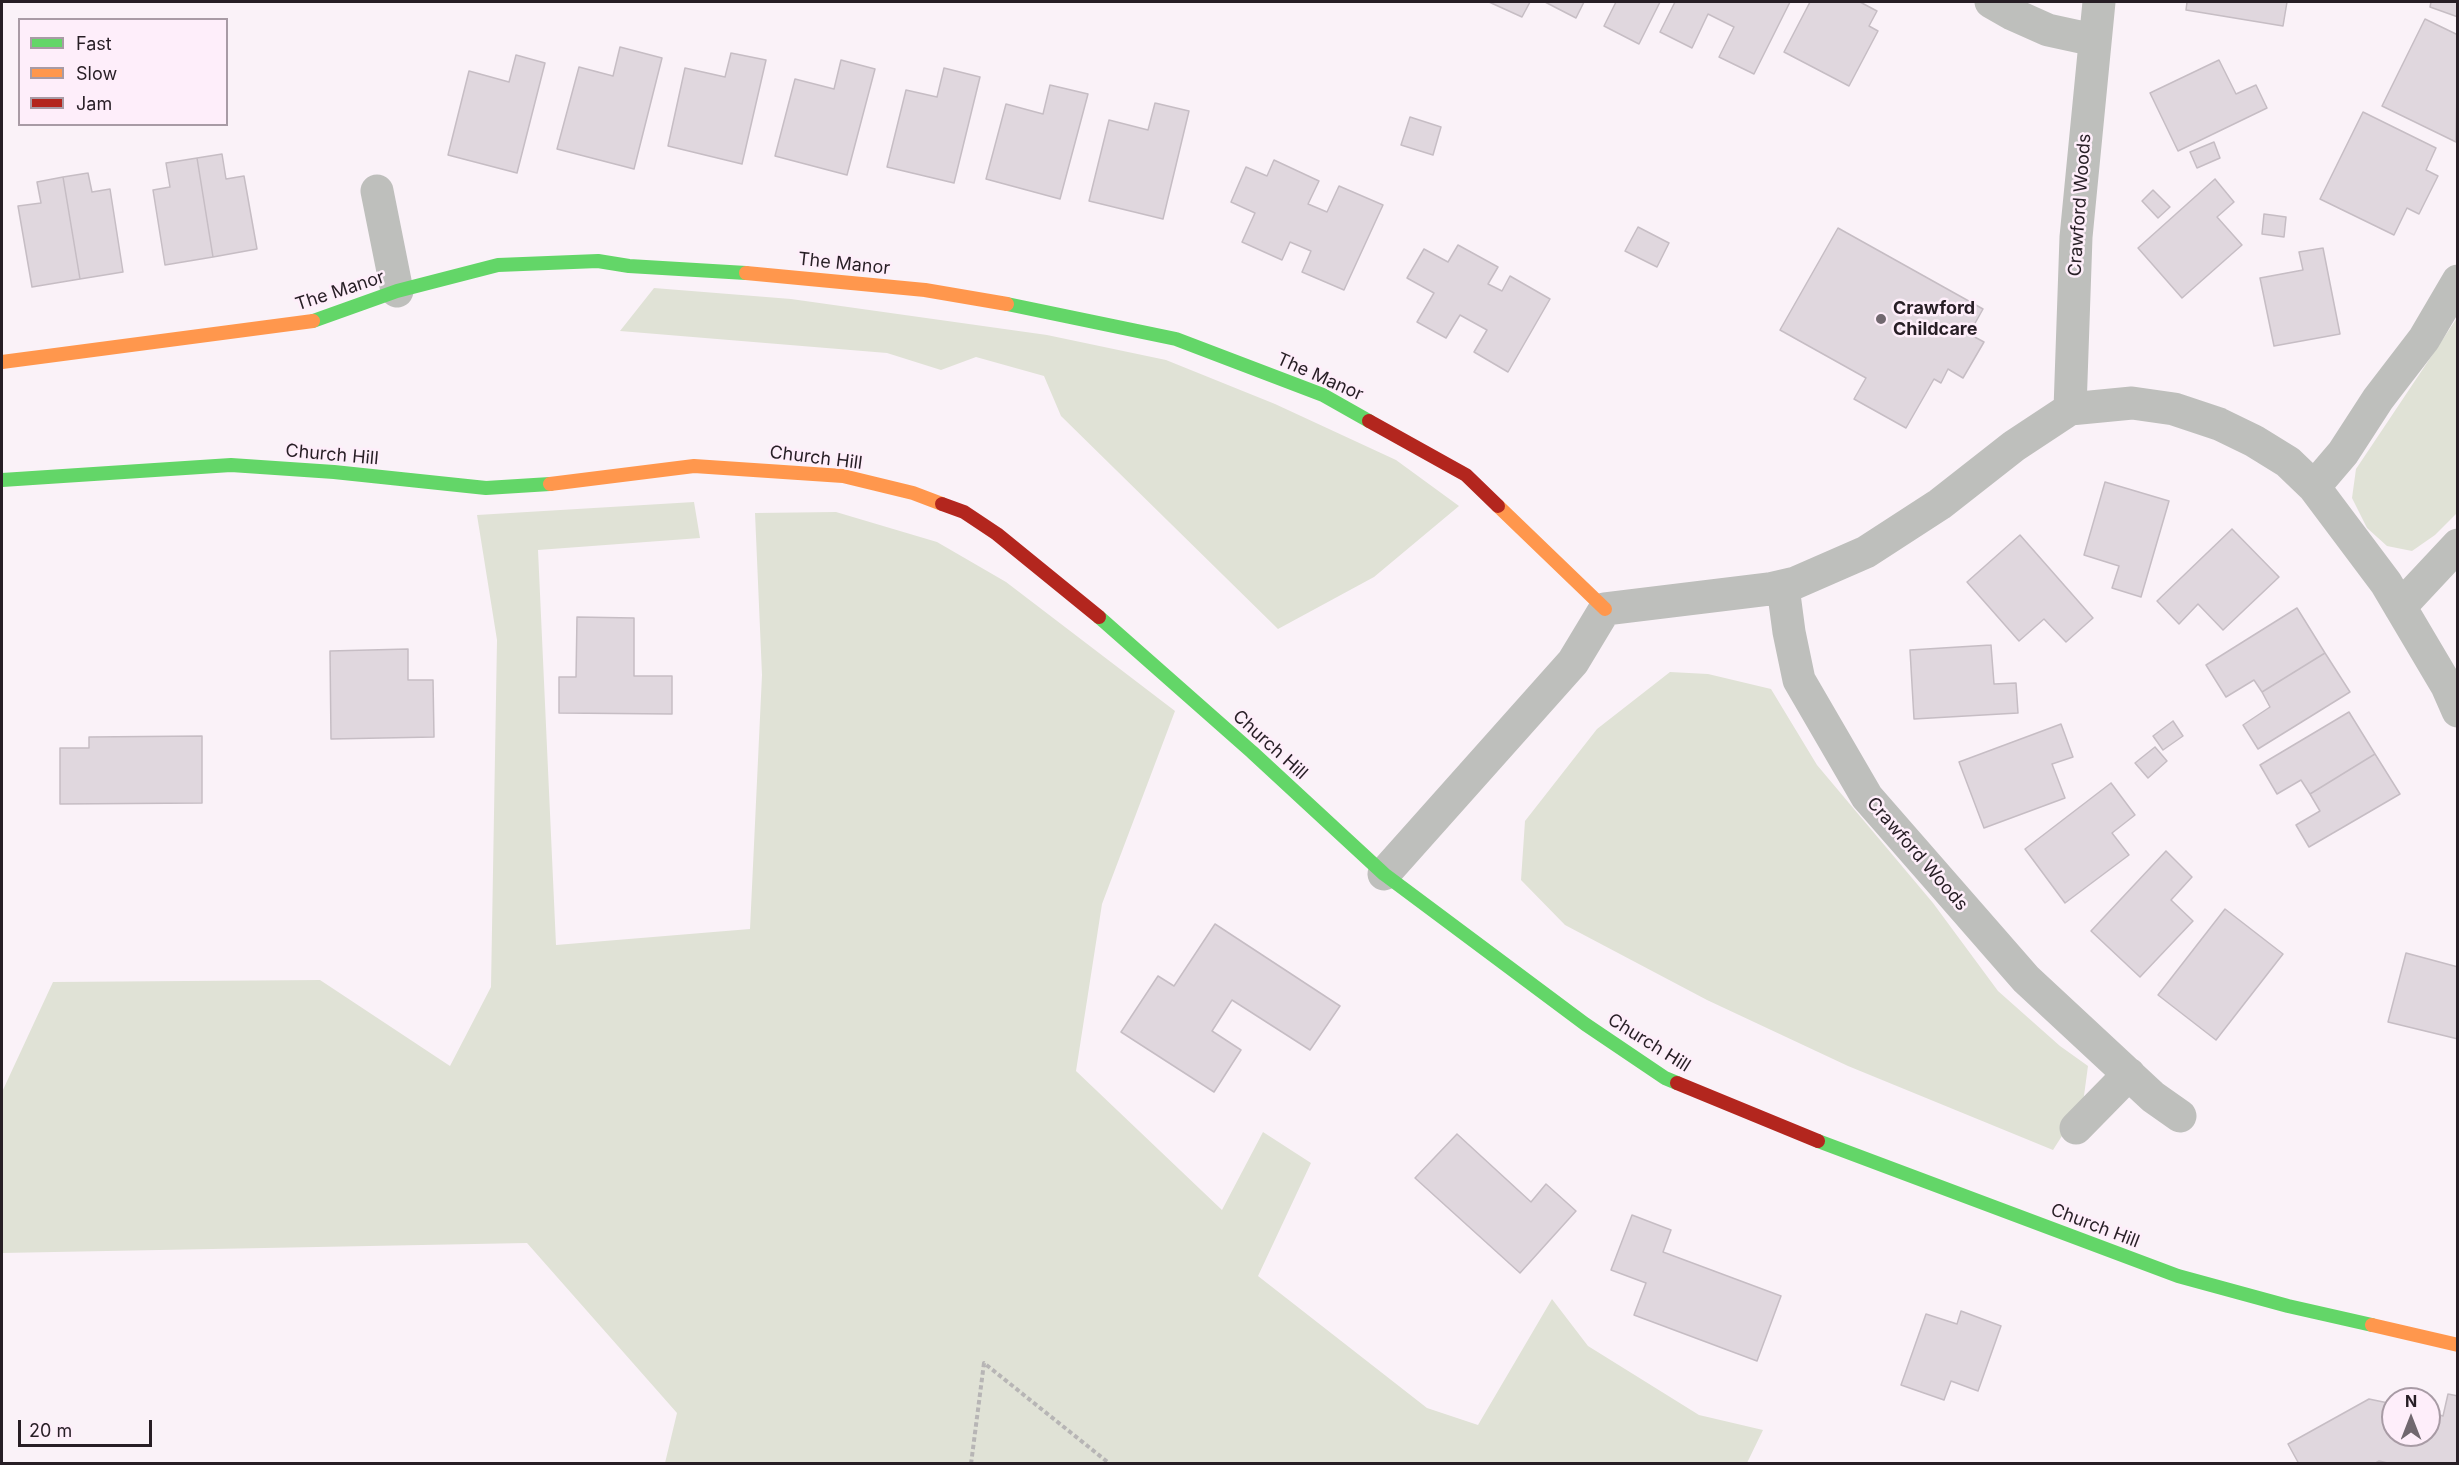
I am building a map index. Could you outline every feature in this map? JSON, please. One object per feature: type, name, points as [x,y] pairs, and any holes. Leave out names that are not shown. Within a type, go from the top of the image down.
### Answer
[{"type":"street","points":[[1991,2],[2012,15],[2048,30],[2094,40]]},
{"type":"street","name":"Crawford Woods","points":[[2070,409],[2076,237],[2099,2]]},
{"type":"street","points":[[376,191],[397,291]]},
{"type":"street","name":"The Manor","points":[[2,362],[311,322],[397,291],[498,265],[598,261],[629,266],[754,273],[925,290],[1034,308],[1176,339],[1323,395],[1466,475],[1605,609]]},
{"type":"street","points":[[2314,487],[2343,453],[2378,399],[2424,339],[2457,281]]},
{"type":"street","points":[[1384,874],[1573,662],[1605,609],[1783,587],[1866,552],[1940,504],[2014,446],[2070,409],[2132,403],[2174,409],[2219,424],[2254,441],[2288,462],[2314,487],[2344,525],[2400,607],[2447,686],[2457,711]]},
{"type":"street","name":"Church Hill","points":[[2,480],[231,465],[334,472],[486,488],[567,483],[694,466],[843,476],[913,492],[964,512],[1015,549],[1080,601],[1243,744],[1384,874],[1585,1023],[1665,1078],[1786,1129],[2178,1276],[2288,1306],[2457,1345]]},
{"type":"street","points":[[2400,607],[2457,545]]},
{"type":"street","name":"Crawford Woods","points":[[1783,587],[1799,680],[1867,797],[2026,979],[2153,1097],[2180,1116]]},
{"type":"street","points":[[2076,1128],[2129,1074]]},
{"type":"path","points":[[971,1464],[984,1363],[1110,1464]]},
{"type":"shaded area","points":[[654,288],[791,299],[1047,335],[1166,360],[1275,404],[1396,460],[1459,506],[1374,577],[1278,629],[1061,416],[1044,376],[976,357],[941,370],[887,353],[620,331]]},
{"type":"shaded area","points":[[2457,318],[2457,513],[2435,535],[2412,551],[2387,546],[2367,528],[2352,498],[2356,469]]},
{"type":"shaded area","points":[[694,502],[700,538],[538,550],[556,945],[750,929],[762,675],[755,513],[836,512],[937,542],[1006,582],[1175,711],[1102,904],[1076,1071],[1222,1210],[1263,1132],[1311,1163],[1258,1276],[1427,1408],[1478,1425],[1552,1299],[1588,1346],[1699,1415],[1763,1430],[1747,1463],[665,1463],[677,1413],[527,1243],[2,1253],[2,1092],[53,982],[320,980],[450,1066],[491,987],[497,640],[477,515]]},
{"type":"shaded area","points":[[1670,672],[1708,674],[1771,689],[1817,765],[1933,903],[1998,991],[2060,1046],[2088,1066],[2083,1103],[2053,1150],[1848,1066],[1707,1000],[1565,925],[1521,880],[1525,821],[1597,729]]},
{"type":"building","points":[[1489,2],[1530,2],[1522,17]]},
{"type":"building","points":[[1545,2],[1584,2],[1576,18]]},
{"type":"building","points":[[1616,2],[1660,2],[1639,44],[1604,26]]},
{"type":"building","points":[[1675,2],[1790,2],[1754,74],[1719,57],[1734,27],[1708,14],[1692,48],[1660,32]]},
{"type":"building","points":[[1810,2],[1860,2],[1877,11],[1869,26],[1878,31],[1849,86],[1784,52]]},
{"type":"building","points":[[2187,2],[2287,2],[2283,26],[2186,10]]},
{"type":"building","points":[[2431,2],[2458,2],[2458,17],[2430,7]]},
{"type":"building","points":[[2425,19],[2458,35],[2456,142],[2382,106]]},
{"type":"building","points":[[620,47],[662,58],[634,169],[557,149],[579,67],[613,76]]},
{"type":"building","points":[[731,53],[766,60],[742,164],[668,146],[685,68],[725,77]]},
{"type":"building","points":[[516,55],[545,63],[517,173],[448,155],[469,71],[509,82]]},
{"type":"building","points":[[841,60],[875,69],[847,175],[775,156],[795,79],[834,89]]},
{"type":"building","points":[[2219,60],[2236,94],[2256,85],[2267,108],[2178,151],[2150,93]]},
{"type":"building","points":[[944,68],[980,77],[954,183],[887,167],[906,90],[937,97]]},
{"type":"building","points":[[1050,85],[1088,94],[1060,199],[986,179],[1006,104],[1043,114]]},
{"type":"building","points":[[1155,103],[1189,111],[1163,219],[1089,201],[1109,120],[1148,130]]},
{"type":"building","points":[[2363,112],[2436,148],[2426,170],[2438,176],[2419,214],[2407,208],[2394,235],[2320,199]]},
{"type":"building","points":[[1410,117],[1441,127],[1433,155],[1401,145]]},
{"type":"building","points":[[2214,142],[2220,158],[2197,168],[2190,152]]},
{"type":"building","points":[[222,154],[226,179],[244,176],[257,249],[213,257],[197,158]]},
{"type":"building","points":[[197,158],[213,257],[165,265],[153,190],[170,187],[166,163]]},
{"type":"building","points":[[1274,160],[1319,181],[1308,204],[1327,212],[1339,186],[1383,205],[1344,290],[1302,272],[1311,251],[1290,242],[1282,260],[1242,242],[1255,213],[1231,202],[1246,167],[1267,176]]},
{"type":"building","points":[[88,173],[92,192],[110,189],[123,272],[80,279],[63,177]]},
{"type":"building","points":[[63,177],[80,279],[32,287],[18,206],[41,203],[37,182]]},
{"type":"building","points":[[2215,179],[2234,202],[2217,217],[2242,245],[2182,298],[2138,248]]},
{"type":"building","points":[[2153,190],[2170,207],[2158,218],[2142,201]]},
{"type":"building","points":[[2264,214],[2286,217],[2284,237],[2262,234]]},
{"type":"building","points":[[1638,227],[1669,243],[1657,267],[1625,251]]},
{"type":"building","name":"Crawford Childcare","points":[[1838,228],[1983,309],[1969,334],[1984,342],[1963,378],[1948,369],[1941,383],[1934,379],[1906,428],[1854,399],[1866,378],[1780,330]]},
{"type":"building","points":[[1458,245],[1498,267],[1488,284],[1502,291],[1510,276],[1550,299],[1508,372],[1474,352],[1487,330],[1460,315],[1446,338],[1417,322],[1434,293],[1407,278],[1424,249],[1448,262]]},
{"type":"building","points":[[2323,248],[2340,334],[2274,346],[2260,278],[2303,270],[2299,252]]},
{"type":"building","points":[[2105,482],[2169,501],[2141,597],[2112,588],[2119,566],[2084,555]]},
{"type":"building","points":[[2232,529],[2279,577],[2223,630],[2198,604],[2179,624],[2157,601]]},
{"type":"building","points":[[2020,535],[2093,618],[2066,642],[2044,619],[2019,641],[1967,582]]},
{"type":"building","points":[[2297,608],[2325,653],[2262,692],[2254,680],[2226,697],[2206,665]]},
{"type":"building","points":[[577,617],[634,618],[634,676],[672,676],[672,714],[559,713],[559,677],[576,677]]},
{"type":"building","points":[[1991,645],[1994,684],[2016,683],[2018,713],[1914,719],[1910,650]]},
{"type":"building","points":[[408,649],[408,680],[433,680],[434,737],[331,739],[330,651]]},
{"type":"building","points":[[2325,653],[2350,692],[2258,749],[2243,725],[2270,707],[2262,692]]},
{"type":"building","points":[[2349,712],[2375,754],[2310,794],[2301,780],[2277,794],[2260,765]]},
{"type":"building","points":[[2173,721],[2183,736],[2163,750],[2153,736]]},
{"type":"building","points":[[2061,724],[2073,757],[2052,764],[2065,798],[1984,828],[1959,762]]},
{"type":"building","points":[[202,736],[202,803],[60,804],[60,748],[89,748],[89,737]]},
{"type":"building","points":[[2155,747],[2167,761],[2148,778],[2135,763]]},
{"type":"building","points":[[2375,754],[2400,794],[2309,847],[2296,825],[2320,811],[2310,794]]},
{"type":"building","points":[[2111,783],[2135,815],[2112,833],[2129,855],[2065,903],[2025,849]]},
{"type":"building","points":[[2166,851],[2192,877],[2171,900],[2193,921],[2140,977],[2091,931]]},
{"type":"building","points":[[2225,909],[2283,954],[2216,1040],[2158,995]]},
{"type":"building","points":[[1215,924],[1340,1006],[1310,1050],[1232,1000],[1212,1031],[1241,1050],[1214,1092],[1121,1032],[1158,976],[1174,986]]},
{"type":"building","points":[[2406,953],[2458,967],[2458,1039],[2388,1022]]},
{"type":"building","points":[[1457,1134],[1531,1202],[1546,1184],[1576,1211],[1520,1273],[1415,1178]]},
{"type":"building","points":[[1632,1215],[1671,1230],[1663,1252],[1781,1296],[1757,1361],[1634,1315],[1646,1283],[1611,1270]]},
{"type":"building","points":[[1961,1311],[2001,1326],[1978,1391],[1951,1381],[1944,1400],[1901,1385],[1926,1314],[1957,1324]]},
{"type":"building","points":[[2448,1394],[2458,1396],[2458,1464],[2392,1464],[2379,1461],[2374,1464],[2299,1464],[2288,1444],[2369,1399],[2381,1402],[2381,1447],[2441,1447],[2441,1415],[2443,1416]]},
{"type":"traffic: fast","points":[[313,321],[397,291],[498,265],[598,261],[629,266],[746,273]]},
{"type":"traffic: fast","points":[[1007,304],[1176,339],[1323,395],[1369,421]]},
{"type":"traffic: fast","points":[[2,480],[231,465],[334,472],[486,488],[550,484]]},
{"type":"traffic: fast","points":[[1099,617],[1252,752],[1384,874],[1585,1024],[1665,1078],[1677,1083]]},
{"type":"traffic: fast","points":[[1818,1141],[2178,1276],[2288,1306],[2372,1325]]},
{"type":"traffic: slow","points":[[746,273],[925,290],[1007,304]]},
{"type":"traffic: slow","points":[[2,362],[313,321]]},
{"type":"traffic: slow","points":[[550,484],[694,466],[843,476],[913,493],[942,504]]},
{"type":"traffic: slow","points":[[1498,506],[1605,609]]},
{"type":"traffic: slow","points":[[2372,1325],[2458,1345]]},
{"type":"traffic: jam","points":[[1369,421],[1466,475],[1498,506]]},
{"type":"traffic: jam","points":[[942,504],[964,512],[997,534],[1099,617]]},
{"type":"traffic: jam","points":[[1677,1083],[1818,1141]]},
{"type":"place","name":"Crawford Childcare","points":[[1881,319]]}]
